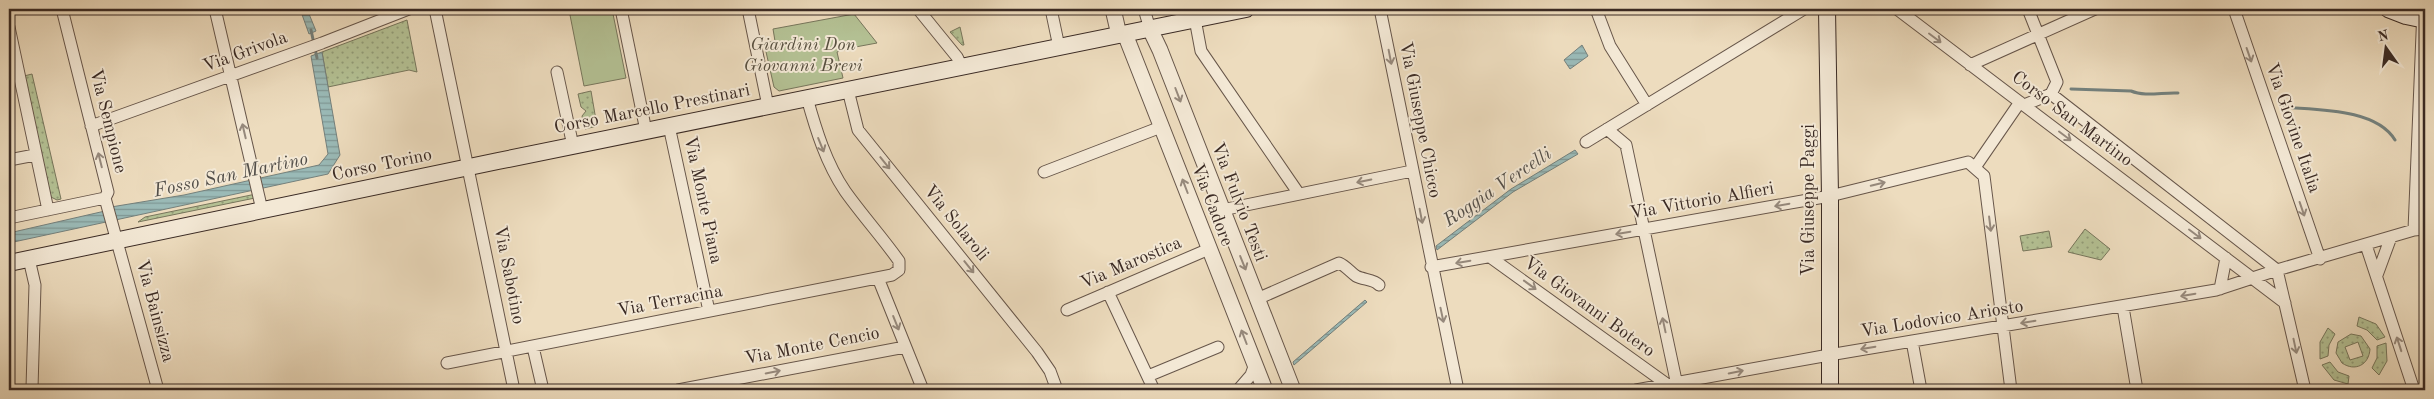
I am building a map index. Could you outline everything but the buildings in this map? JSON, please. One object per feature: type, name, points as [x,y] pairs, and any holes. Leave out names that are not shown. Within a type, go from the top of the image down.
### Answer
[{"type":"main road","name":"Corso Marcello Prestinari","points":[[469,167],[1246,9]]},
{"type":"main road","name":"Via Giuseppe Paggi","points":[[1827,9],[1830,196],[1830,390]]},
{"type":"main road","points":[[2388,9],[2406,16],[2424,16]]},
{"type":"main road","name":"Corso Torino","points":[[9,263],[469,167]]},
{"type":"street","name":"Via Sempione","points":[[62,9],[108,192],[107,202],[118,240]]},
{"type":"street","points":[[216,9],[262,210]]},
{"type":"street","name":"Via Grivola","points":[[92,126],[309,48],[409,9]]},
{"type":"street","name":"Via Sabotino","points":[[435,9],[514,390]]},
{"type":"street","points":[[621,9],[646,131]]},
{"type":"street","points":[[748,9],[768,106]]},
{"type":"street","points":[[918,9],[958,57],[962,66]]},
{"type":"street","points":[[1051,9],[1060,47]]},
{"type":"street","name":"Via Cadore","points":[[1113,9],[1264,387]]},
{"type":"street","points":[[1144,9],[1150,29]]},
{"type":"street","name":"Via Giuseppe Chicco","points":[[1380,9],[1431,267],[1458,390]]},
{"type":"street","points":[[1586,142],[1804,9]]},
{"type":"street","name":"Corso San Martino","points":[[1897,9],[2285,303]]},
{"type":"street","points":[[2011,390],[1984,176],[1976,166],[2022,103],[2051,94],[2057,82],[2028,9]]},
{"type":"street","points":[[1970,64],[2095,9]]},
{"type":"street","name":"Via Giovine Italia","points":[[2234,9],[2320,259]]},
{"type":"street","points":[[1597,12],[1610,46],[1647,105]]},
{"type":"street","points":[[2419,230],[2424,16]]},
{"type":"street","points":[[1195,19],[1202,51],[1299,194]]},
{"type":"street","points":[[9,28],[14,75],[48,210]]},
{"type":"street","name":"Via Fulvio Testi","points":[[1150,29],[1160,50],[1293,390]]},
{"type":"street","points":[[557,72],[573,146]]},
{"type":"street","name":"Via Solaroli","points":[[848,90],[858,130],[1037,352],[1050,371],[1057,390]]},
{"type":"street","name":"Corso San Martino","points":[[2051,94],[2277,270]]},
{"type":"street","name":"Via Terracina","points":[[447,363],[878,278],[892,275],[899,270],[899,261],[844,190],[830,165],[816,132],[807,98]]},
{"type":"street","name":"Via Monte Piana","points":[[669,126],[709,312]]},
{"type":"street","points":[[1044,172],[1161,127]]},
{"type":"street","points":[[1607,129],[1626,145],[1674,386]]},
{"type":"street","points":[[9,160],[35,155]]},
{"type":"street","name":"Via Vittorio Alfieri","points":[[1431,267],[1830,196],[1968,162],[1976,166]]},
{"type":"street","points":[[1222,210],[1412,171]]},
{"type":"street","points":[[9,218],[48,210],[107,202]]},
{"type":"street","name":"Via Lodovico Ariosto","points":[[1636,390],[1674,386],[1830,355],[2123,307],[2220,289],[2277,270],[2419,230]]},
{"type":"street","points":[[2377,275],[2390,246],[2391,237]]},
{"type":"street","name":"Via Bainsizza","points":[[118,240],[158,390]]},
{"type":"street","points":[[2366,245],[2414,390]]},
{"type":"street","name":"Via Marostica","points":[[1067,310],[1209,249]]},
{"type":"street","name":"Via Giovanni Botero","points":[[1490,257],[1674,386]]},
{"type":"street","points":[[2220,289],[2226,258]]},
{"type":"street","points":[[29,259],[35,285],[32,388]]},
{"type":"street","points":[[1257,299],[1339,263],[1356,275],[1377,282],[1379,286]]},
{"type":"street","points":[[2277,270],[2305,390]]},
{"type":"street","points":[[878,278],[923,390]]},
{"type":"street","points":[[1108,292],[1154,390]]},
{"type":"street","points":[[2123,307],[2136,390]]},
{"type":"street","points":[[1912,341],[1921,390]]},
{"type":"street","name":"Via Sabotino","points":[[533,346],[540,390]]},
{"type":"street","name":"Via Monte Cencio","points":[[678,390],[726,385],[905,346]]},
{"type":"street","points":[[1148,376],[1218,347]]},
{"type":"street","points":[[1238,390],[1251,375],[1255,364]]},
{"type":"green space","points":[[612,9],[626,78],[584,86],[569,10]]},
{"type":"green space","name":"Giardini Don Giovanni Brevi","points":[[854,14],[877,43],[837,52],[843,78],[779,91],[774,87],[764,43],[775,41],[773,29]]},
{"type":"green space","points":[[407,20],[417,72],[409,70],[328,87],[322,52]]},
{"type":"green space","points":[[960,27],[964,45],[950,32]]},
{"type":"green space","points":[[32,74],[61,199],[57,200],[51,197],[24,76]]},
{"type":"green space","points":[[591,91],[597,126],[585,129],[582,116],[586,111],[581,107],[578,94]]},
{"type":"green space","points":[[256,194],[255,198],[138,222],[145,217]]},
{"type":"green space","points":[[2085,229],[2110,249],[2101,260],[2068,252]]},
{"type":"green space","points":[[2049,231],[2052,247],[2023,251],[2020,236]]},
{"type":"green space","points":[[2359,317],[2376,324],[2385,337],[2377,340],[2367,330],[2357,326]]},
{"type":"green space","points":[[2328,328],[2335,334],[2329,345],[2328,356],[2320,359],[2320,342]]},
{"type":"green space","points":[[2351,334],[2361,336],[2370,349],[2367,359],[2356,367],[2347,366],[2342,363],[2336,353],[2338,342]],"holes":[[[2358,342],[2363,356],[2350,360],[2345,347]]]},
{"type":"green space","points":[[2386,343],[2387,361],[2379,375],[2372,368],[2377,358],[2377,346]]},
{"type":"green space","points":[[2330,362],[2338,372],[2349,376],[2348,384],[2334,380],[2322,365]]},
{"type":"water","points":[[300,9],[307,9],[316,31],[309,34]]},
{"type":"water","points":[[1582,45],[1588,56],[1570,69],[1564,60]]},
{"type":"water","points":[[322,52],[340,155],[328,174],[9,243],[9,233],[105,211],[111,207],[184,195],[319,165],[328,154],[311,56]]},
{"type":"water","points":[[1575,150],[1578,154],[1513,192],[1437,250],[1436,246],[1511,189]]},
{"type":"water","points":[[1365,300],[1367,302],[1294,365],[1293,362]]},
{"type":"waterway","name":"Fosso San Martino","points":[[311,30],[317,58]]},
{"type":"waterway","name":"Roggia Vercelli","points":[[2071,89],[2131,91],[2148,94],[2178,93]]},
{"type":"waterway","name":"Roggia Vercelli","points":[[2283,107],[2328,110],[2360,116],[2386,130],[2395,140]]}]
